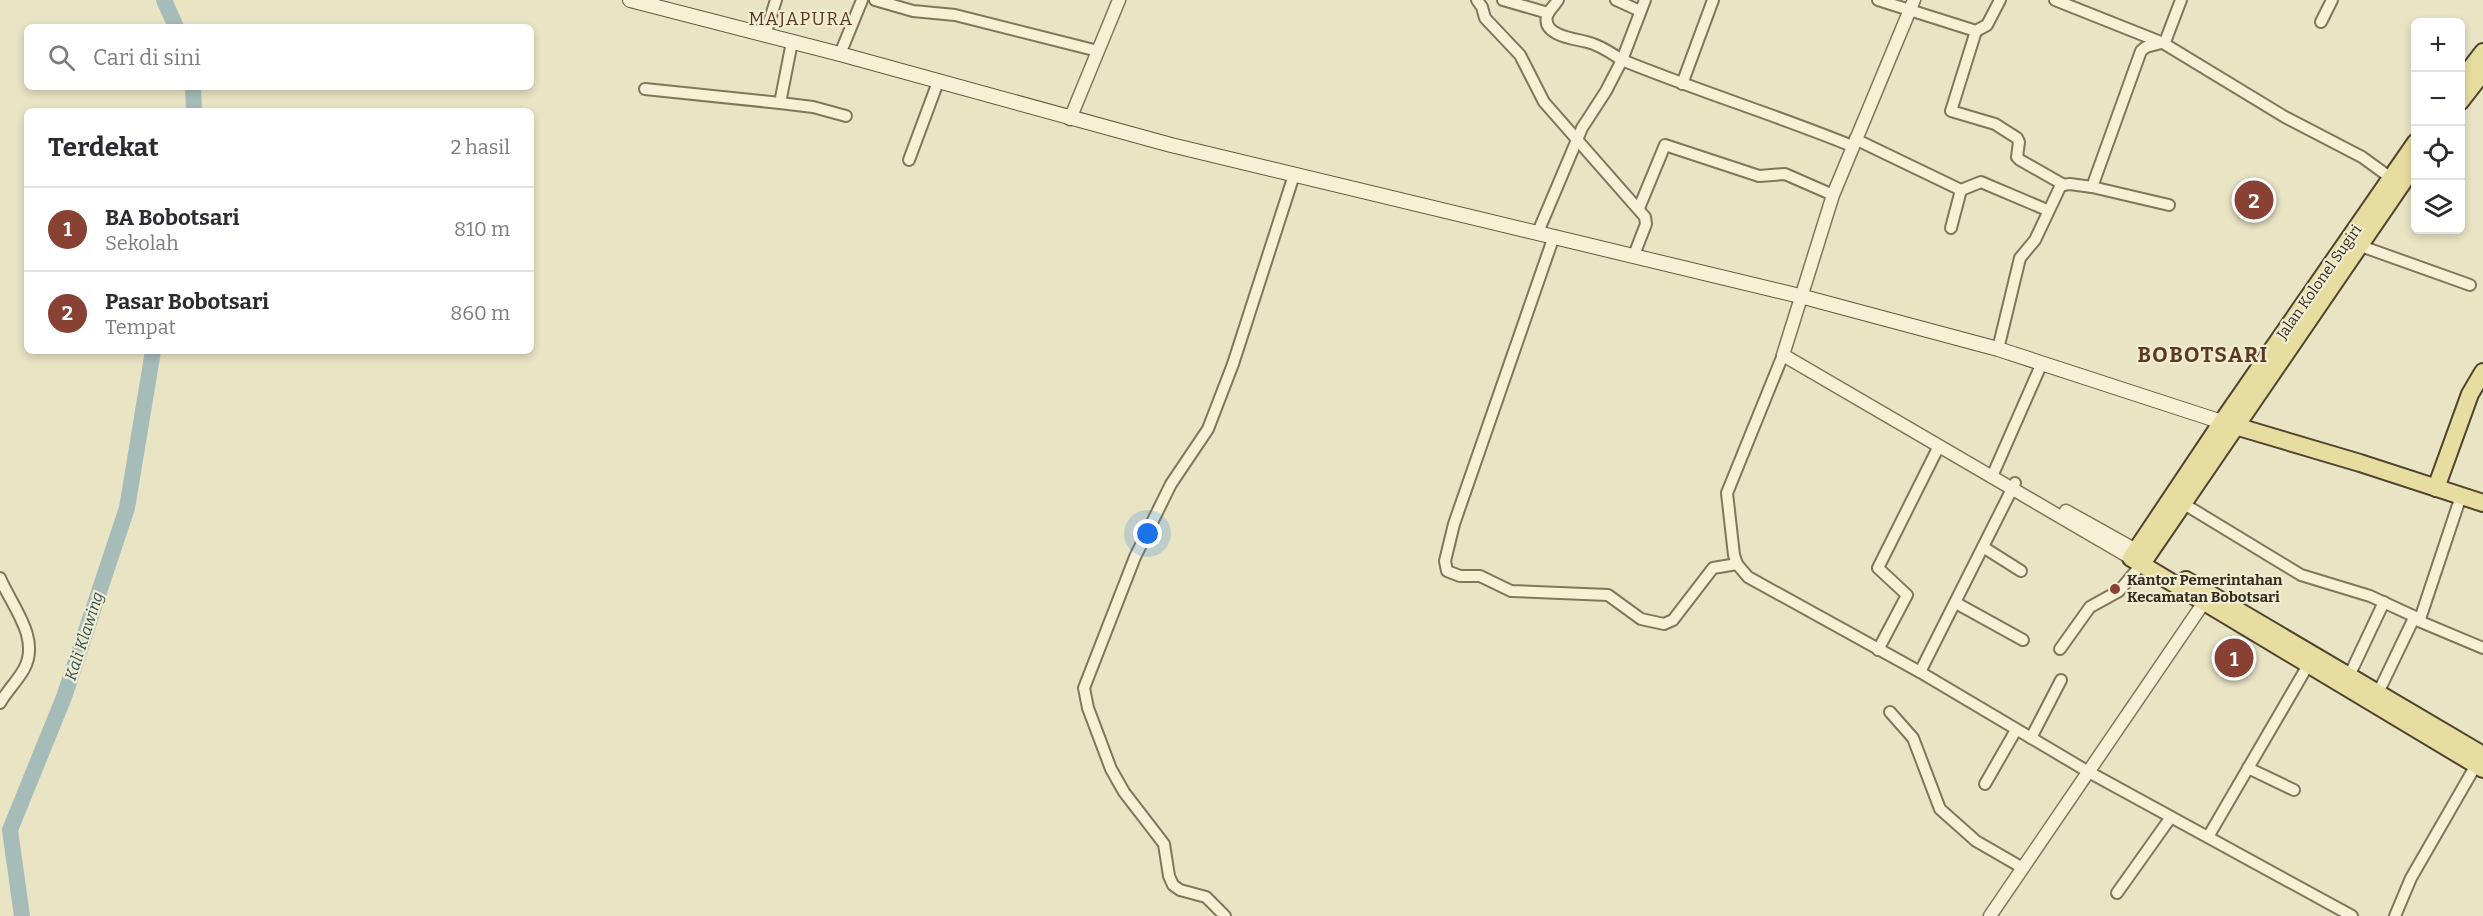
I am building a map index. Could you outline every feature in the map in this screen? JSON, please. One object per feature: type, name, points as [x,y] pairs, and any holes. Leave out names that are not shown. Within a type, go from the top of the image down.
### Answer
[{"type":"main road","points":[[630,0],[840,54],[1070,119],[1800,296],[1998,349],[2483,503]]},
{"type":"main road","points":[[2465,95],[2476,80],[2483,52]]},
{"type":"main road","name":"Jalan Kolonel Sugiri","points":[[2229,424],[2395,181],[2411,150]]},
{"type":"main road","points":[[2139,558],[2229,424],[2358,245],[2395,181],[2411,167]]},
{"type":"main road","points":[[2436,488],[2470,394],[2483,372]]},
{"type":"main road","points":[[2139,558],[2184,504],[2229,424]]},
{"type":"main road","points":[[2139,558],[2396,709],[2481,763]]},
{"type":"main road","points":[[2311,660],[2349,676],[2378,693],[2396,709]]},
{"type":"street","points":[[765,35],[776,0]]},
{"type":"street","points":[[840,54],[862,0]]},
{"type":"street","points":[[876,0],[913,11],[955,15],[1098,51]]},
{"type":"street","points":[[1070,119],[1119,0]]},
{"type":"street","points":[[1503,0],[1548,13]]},
{"type":"street","points":[[1558,0],[1548,13],[1547,21],[1555,31],[1571,40],[1589,42],[1622,60],[1682,84],[1853,143],[1961,189],[1981,182],[2047,210]]},
{"type":"street","points":[[1616,0],[1641,11]]},
{"type":"street","points":[[1538,232],[1577,140],[1622,60],[1645,0]]},
{"type":"street","points":[[1682,84],[1713,0]]},
{"type":"street","points":[[1878,0],[1912,4],[1976,31]]},
{"type":"street","points":[[2000,0],[1987,25],[1976,31],[1951,111],[1995,124],[2017,138],[2019,142],[2017,157],[2064,185],[2092,187],[2169,205]]},
{"type":"street","points":[[2055,0],[2163,43],[2285,117],[2362,157],[2395,181]]},
{"type":"street","points":[[2163,43],[2181,0]]},
{"type":"street","points":[[2321,22],[2332,0]]},
{"type":"street","points":[[1483,2],[1485,18],[1520,55],[1540,98],[1645,216],[1646,224],[1634,255]]},
{"type":"street","points":[[1912,4],[1833,195],[1784,351],[1727,493],[1730,532],[1737,564],[1755,582],[1920,672],[2087,771],[2352,916]]},
{"type":"street","points":[[780,103],[792,42]]},
{"type":"street","points":[[2092,187],[2141,51],[2146,47],[2163,43]]},
{"type":"street","points":[[909,160],[938,82]]},
{"type":"street","points":[[645,89],[813,107],[846,116]]},
{"type":"street","points":[[1639,208],[1665,145],[1759,176],[1779,173],[1793,177],[1833,195]]},
{"type":"street","points":[[1225,916],[1206,897],[1180,890],[1173,885],[1169,876],[1164,844],[1124,792],[1111,769],[1088,708],[1084,688],[1097,649],[1135,557],[1171,484],[1208,429],[1233,364],[1294,175]]},
{"type":"street","points":[[1998,349],[2020,258],[2035,240],[2056,191],[2064,185]]},
{"type":"street","points":[[1951,228],[1961,189]]},
{"type":"street","points":[[1554,236],[1454,524],[1445,561],[1447,571],[1460,576],[1480,576],[1518,592],[1608,595],[1641,619],[1664,624],[1673,620],[1713,568],[1737,564]]},
{"type":"street","points":[[2358,245],[2470,285]]},
{"type":"street","points":[[1784,351],[1938,448],[2139,558],[2119,591],[2090,608],[2060,649]]},
{"type":"street","points":[[1784,351],[1994,472],[2013,487]]},
{"type":"street","points":[[1994,472],[2042,363]]},
{"type":"street","points":[[1878,650],[1907,595],[1878,568],[1938,448]]},
{"type":"street","points":[[1920,672],[2013,487]]},
{"type":"street","points":[[2378,693],[2417,619],[2461,496]]},
{"type":"street","points":[[2184,504],[2301,575],[2384,602],[2483,648]]},
{"type":"street","points":[[1983,547],[2021,571]]},
{"type":"street","points":[[0,578],[25,628],[29,642],[26,665],[0,703]]},
{"type":"street","points":[[1990,916],[2021,867],[2207,598]]},
{"type":"street","points":[[2349,676],[2384,602]]},
{"type":"street","points":[[1956,603],[2023,640]]},
{"type":"street","points":[[2208,837],[2311,660]]},
{"type":"street","points":[[2031,738],[2061,680]]},
{"type":"street","points":[[1890,712],[1912,738],[1940,809],[1976,842],[2021,867]]},
{"type":"street","points":[[1985,784],[2016,730]]},
{"type":"street","points":[[2395,916],[2411,878],[2481,763]]},
{"type":"street","points":[[2248,768],[2294,790]]},
{"type":"street","points":[[2117,893],[2171,817]]},
{"type":"waterway","name":"Kali Klawing","points":[[164,0],[175,24]]},
{"type":"waterway","name":"Kali Klawing","points":[[193,90],[194,108]]},
{"type":"waterway","name":"Kali Klawing","points":[[22,916],[10,830],[64,697],[127,508],[153,354]]},
{"type":"place","name":"Pasar Bobotsari","points":[[2254,200]]},
{"type":"place","name":"Kantor Pemerintahan Kecamatan Bobotsari","points":[[2115,589]]},
{"type":"place","name":"BA Bobotsari","points":[[2234,658]]},
{"type":"district","name":"MAJAPURA","points":[[801,19]]},
{"type":"district","name":"BOBOTSARI","points":[[2203,355]]}]
